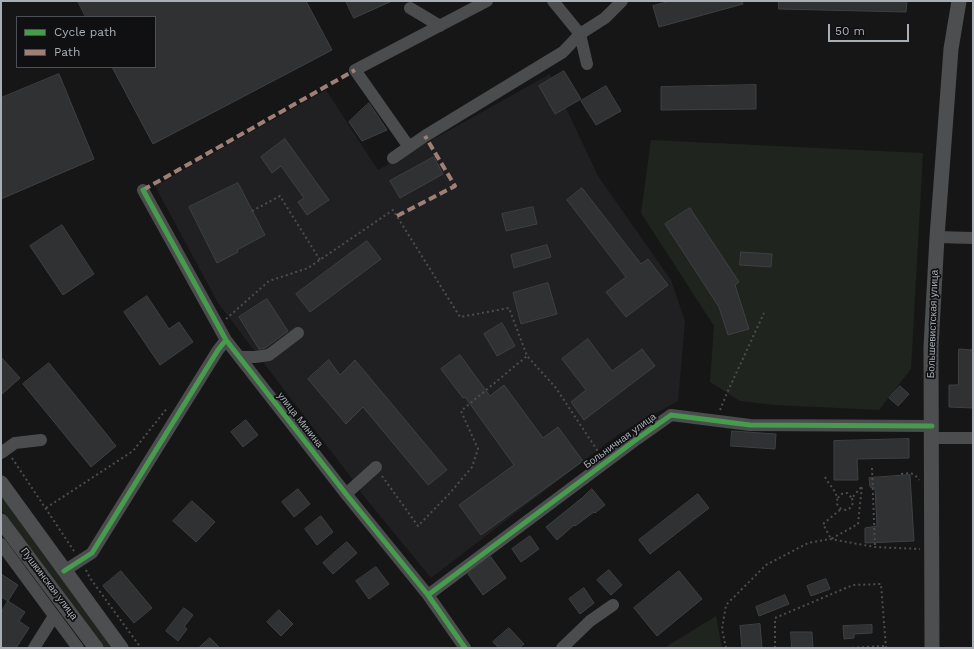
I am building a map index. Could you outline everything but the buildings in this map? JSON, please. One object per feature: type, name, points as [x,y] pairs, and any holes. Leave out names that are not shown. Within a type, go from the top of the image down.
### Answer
[{"type":"main road","name":"Большевистская улица","points":[[932,648],[931,347],[937,237],[951,49],[959,1]]},
{"type":"main road","name":"Пушкинская улица","points":[[1,483],[121,648]]},
{"type":"main road","name":"Пушкинская улица","points":[[1,520],[96,648]]},
{"type":"street","points":[[410,147],[355,70],[487,1]]},
{"type":"street","points":[[554,1],[580,34],[587,64]]},
{"type":"street","points":[[393,158],[563,52],[580,34],[605,18],[622,1]]},
{"type":"street","points":[[410,8],[440,26]]},
{"type":"street","name":"улица Минина","points":[[143,190],[226,340],[428,596],[465,648]]},
{"type":"street","points":[[937,237],[973,238]]},
{"type":"street","points":[[239,357],[269,355],[298,332]]},
{"type":"street","points":[[64,571],[92,553],[218,350],[226,340]]},
{"type":"street","name":"Больничная улица","points":[[428,596],[671,415],[716,422],[750,425],[932,432],[973,438]]},
{"type":"street","points":[[3,452],[15,443],[41,440]]},
{"type":"street","points":[[346,494],[376,467]]},
{"type":"street","points":[[1,544],[78,648]]},
{"type":"street","points":[[562,648],[590,621],[613,605]]},
{"type":"street","points":[[34,648],[54,616]]},
{"type":"path","points":[[252,211],[280,196],[320,260]]},
{"type":"path","points":[[218,326],[269,281],[308,268],[393,210],[460,316],[509,308],[527,356],[556,388],[606,463]]},
{"type":"path","points":[[716,422],[727,393],[764,313]]},
{"type":"path","points":[[376,467],[418,526],[472,468],[478,449],[460,411],[527,356]]},
{"type":"path","points":[[46,508],[133,451],[171,404]]},
{"type":"path","points":[[3,452],[46,508],[81,561],[90,578],[141,648]]},
{"type":"path","points":[[872,468],[875,547]]},
{"type":"path","points":[[901,474],[912,473],[919,480]]},
{"type":"path","points":[[825,477],[827,482],[834,488],[838,498],[837,504],[841,509],[846,510],[850,508],[853,503],[852,498],[846,493],[841,494],[838,498]]},
{"type":"path","points":[[832,539],[858,524],[862,486],[852,498]]},
{"type":"path","points":[[832,539],[823,524],[841,509]]},
{"type":"path","points":[[726,648],[722,629],[726,605],[766,565],[808,542],[832,539],[875,547],[920,549]]},
{"type":"path","points":[[775,648],[775,618],[853,585],[881,584],[886,647],[847,648]]},
{"type":"shaded area","points":[[550,74],[598,176],[671,280],[685,321],[678,401],[619,434],[431,578],[362,494],[356,484],[218,303],[155,186],[326,90],[378,170]]},
{"type":"shaded area","points":[[651,140],[923,153],[911,369],[879,410],[774,405],[740,401],[710,382],[714,326],[641,213]]},
{"type":"shaded area","points":[[1,493],[114,648],[103,648],[1,510]]},
{"type":"shaded area","points":[[716,616],[722,648],[664,648]]},
{"type":"marked path","points":[[143,190],[355,70]]},
{"type":"marked path","points":[[397,216],[455,186],[425,136]]},
{"type":"cycle path","points":[[143,190],[226,340],[346,494],[428,595],[465,648]]},
{"type":"cycle path","points":[[64,571],[92,553],[218,350],[226,340]]},
{"type":"cycle path","points":[[428,595],[671,415],[750,425],[932,426]]}]
